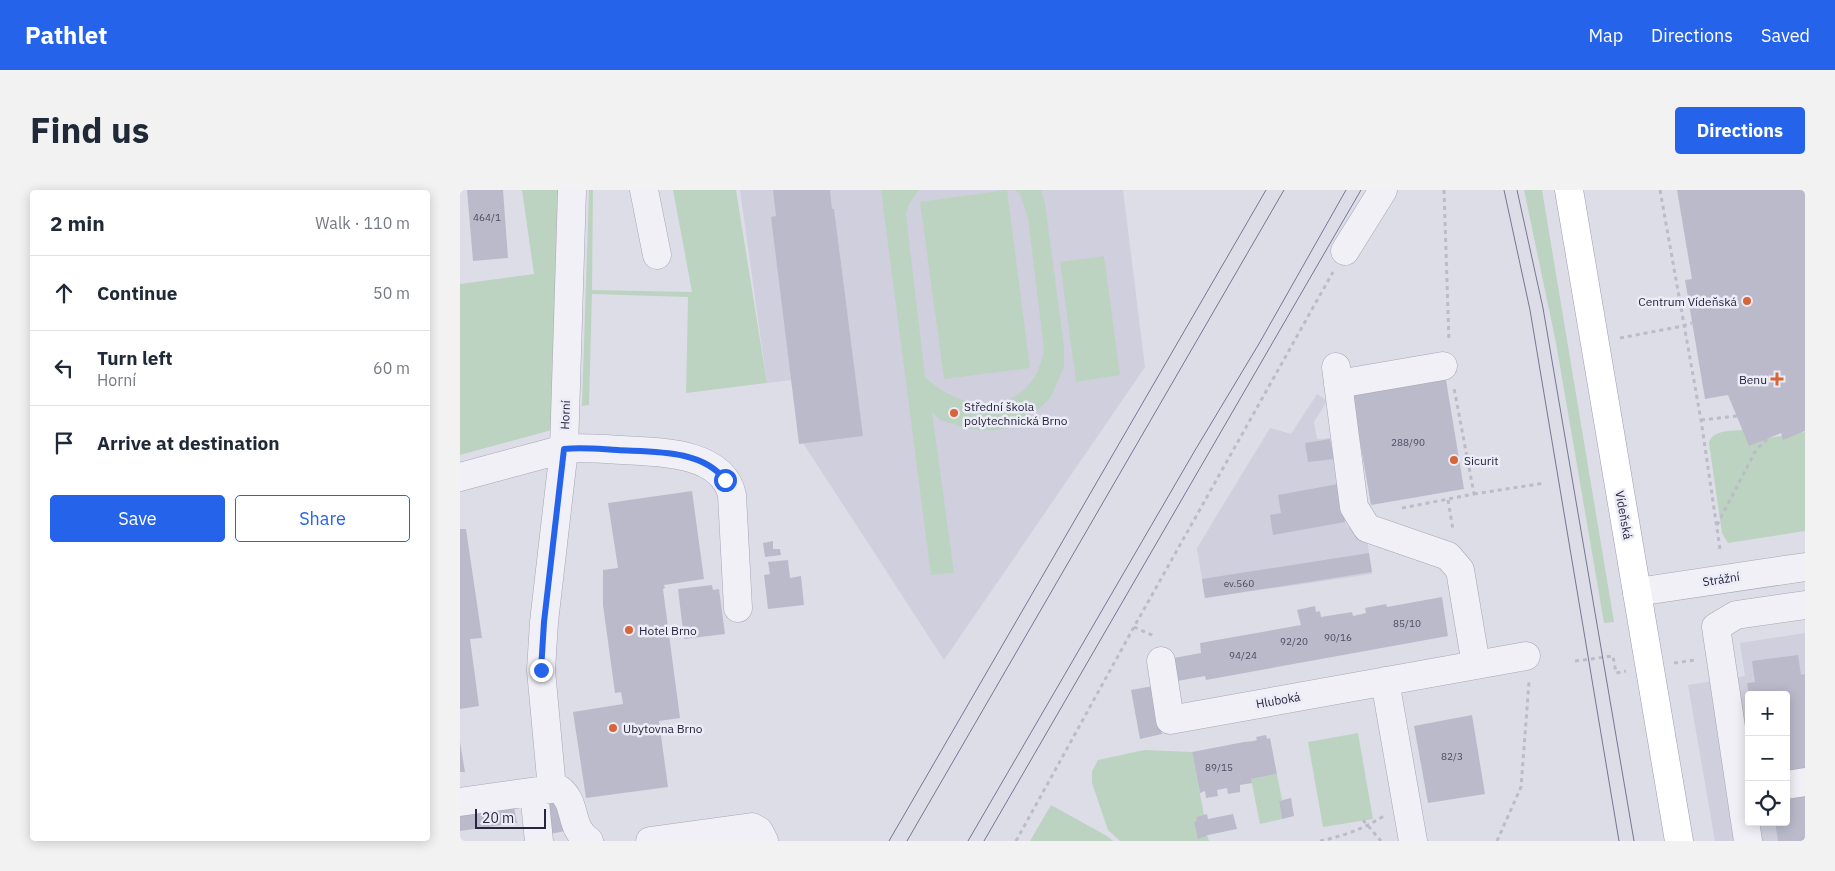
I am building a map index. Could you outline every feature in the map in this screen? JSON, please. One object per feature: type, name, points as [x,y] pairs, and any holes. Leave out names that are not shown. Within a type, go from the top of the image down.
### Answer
[{"type":"main road","name":"Vídeňská","points":[[1570,190],[1679,841]]},
{"type":"street","name":"Horní","points":[[539,841],[543,790],[541,670],[544,622],[564,449],[572,190]]},
{"type":"street","points":[[644,190],[657,255]]},
{"type":"street","points":[[1345,250],[1383,190]]},
{"type":"street","points":[[1449,365],[1337,375],[1354,507],[1367,528],[1448,556],[1460,570],[1476,665]]},
{"type":"street","points":[[460,477],[564,449],[582,447],[676,455],[708,464],[722,475],[732,495],[738,608]]},
{"type":"street","name":"Strážní","points":[[1638,592],[1805,567]]},
{"type":"street","points":[[1745,791],[1716,628],[1736,615],[1805,604]]},
{"type":"street","name":"Hluboká","points":[[1161,661],[1170,720],[1476,665],[1528,667]]},
{"type":"street","points":[[1385,681],[1413,841]]},
{"type":"street","points":[[1790,784],[1805,782]]},
{"type":"street","points":[[460,802],[543,790],[560,790],[569,798],[578,830],[589,841]]},
{"type":"street","points":[[1747,826],[1748,841]]},
{"type":"street","points":[[650,841],[752,827],[759,831],[764,841]]},
{"type":"path","points":[[1444,190],[1449,365],[1474,494]]},
{"type":"path","points":[[1660,190],[1701,420],[1720,549]]},
{"type":"path","points":[[1016,841],[1345,250]]},
{"type":"path","points":[[1595,342],[1692,323]]},
{"type":"path","points":[[1701,420],[1737,416]]},
{"type":"path","points":[[1716,525],[1756,450],[1768,438]]},
{"type":"path","points":[[1402,508],[1545,483]]},
{"type":"path","points":[[1498,841],[1521,788],[1528,667]]},
{"type":"path","points":[[1320,841],[1345,836],[1368,826],[1389,813]]},
{"type":"path","points":[[1363,820],[1381,841]]},
{"type":"shaded area","name":"Střední škola polytechnická Brno","points":[[740,190],[1123,190],[1145,367],[944,660],[803,443],[791,380],[767,383]]},
{"type":"shaded area","points":[[1317,394],[1327,401],[1314,422],[1317,439],[1330,438],[1345,522],[1348,527],[1367,539],[1372,574],[1205,598],[1197,548],[1270,428],[1291,434]]},
{"type":"shaded area","points":[[1805,633],[1805,841],[1715,841],[1688,685],[1745,676],[1740,643]]},
{"type":"green space","points":[[522,190],[566,190],[559,428],[460,455],[460,284],[534,274]]},
{"type":"green space","points":[[589,190],[593,190],[592,290],[692,292],[673,190],[736,190],[767,383],[686,393],[688,297],[592,294],[589,405],[582,406]]},
{"type":"green space","points":[[881,190],[919,190],[909,204],[906,214],[925,377],[941,390],[959,399],[978,403],[996,403],[1012,398],[1027,387],[1037,371],[1044,350],[1028,218],[1020,194],[1015,190],[1041,190],[1045,203],[1064,347],[1064,367],[1051,397],[1040,408],[1015,424],[999,430],[985,431],[966,428],[940,420],[932,412],[954,573],[931,575]]},
{"type":"green space","points":[[1007,190],[1030,368],[944,379],[920,202]]},
{"type":"green space","points":[[1524,190],[1542,190],[1614,622],[1604,623],[1556,343]]},
{"type":"green space","points":[[1104,256],[1120,375],[1076,382],[1060,262]]},
{"type":"green space","points":[[1741,430],[1768,438],[1805,432],[1805,531],[1728,543],[1722,533],[1709,443],[1718,433]]},
{"type":"green space","points":[[1358,733],[1373,819],[1323,827],[1308,742]]},
{"type":"green space","points":[[1144,750],[1192,752],[1204,815],[1196,817],[1209,841],[1120,841],[1108,830],[1092,783],[1092,771],[1098,760]]},
{"type":"green space","points":[[1277,774],[1282,800],[1279,801],[1282,819],[1260,824],[1251,779]]},
{"type":"green space","points":[[1051,805],[1107,836],[1113,841],[1030,841]]},
{"type":"building","points":[[467,190],[503,190],[508,258],[473,261]]},
{"type":"building","points":[[773,190],[830,190],[863,436],[799,444],[771,217],[776,216]]},
{"type":"building","name":"Centrum Vídeňská","points":[[1677,190],[1805,190],[1805,431],[1783,440],[1781,433],[1749,446],[1728,395],[1705,399],[1685,280],[1692,279]]},
{"type":"building","points":[[1445,374],[1464,489],[1371,505],[1351,390]]},
{"type":"building","points":[[1330,439],[1334,459],[1308,462],[1305,443]]},
{"type":"building","points":[[1338,484],[1345,522],[1273,535],[1270,515],[1281,513],[1278,495]]},
{"type":"building","points":[[692,491],[704,579],[664,585],[665,588],[663,589],[680,718],[659,721],[668,787],[586,798],[573,712],[623,704],[621,692],[615,693],[603,605],[603,570],[618,568],[608,503]]},
{"type":"building","points":[[460,529],[466,529],[482,638],[470,639],[479,706],[460,709]]},
{"type":"building","points":[[773,541],[773,549],[780,549],[781,555],[765,557],[763,543]]},
{"type":"building","points":[[1369,553],[1372,572],[1205,598],[1202,579]]},
{"type":"building","points":[[788,560],[790,578],[801,576],[804,605],[768,609],[764,575],[770,574],[768,562]]},
{"type":"building","points":[[712,585],[713,590],[719,589],[725,634],[684,639],[678,589]]},
{"type":"building","points":[[1442,597],[1448,636],[1206,680],[1205,676],[1172,682],[1168,659],[1201,653],[1200,643],[1301,625],[1297,610],[1315,606],[1316,612],[1320,611],[1321,617],[1352,612],[1353,616],[1366,613],[1365,608],[1386,604],[1387,607]]},
{"type":"building","points":[[1798,655],[1801,675],[1805,674],[1805,841],[1778,841],[1776,826],[1790,826],[1790,691],[1748,691],[1747,683],[1755,682],[1752,661]]},
{"type":"building","points":[[1153,686],[1162,734],[1140,739],[1131,690]]},
{"type":"building","points":[[1472,715],[1485,794],[1428,803],[1414,726]]},
{"type":"building","points":[[1266,735],[1267,739],[1270,738],[1277,774],[1251,779],[1252,783],[1240,785],[1240,792],[1228,794],[1227,788],[1217,790],[1218,796],[1206,798],[1205,791],[1200,793],[1192,752],[1254,741],[1257,740],[1256,737]]},
{"type":"building","points":[[460,742],[465,772],[460,772]]},
{"type":"building","points":[[560,797],[565,831],[550,834],[545,799]]},
{"type":"building","points":[[1291,798],[1294,816],[1282,819],[1279,801]]},
{"type":"building","points":[[513,802],[517,823],[460,831],[460,812]]},
{"type":"building","points":[[1207,814],[1208,819],[1233,814],[1237,829],[1198,839],[1194,822],[1197,821],[1196,817]]},
{"type":"tram line","points":[[889,841],[1266,190]]},
{"type":"tram line","points":[[907,841],[1284,190]]},
{"type":"tram line","points":[[968,841],[1260,342],[1346,190]]},
{"type":"tram line","points":[[984,841],[1361,190]]},
{"type":"tram line","points":[[1504,190],[1530,310],[1619,841]]},
{"type":"tram line","points":[[1517,190],[1543,308],[1634,841]]},
{"type":"place","name":"Centrum Vídeňská","points":[[1747,301]]},
{"type":"place","name":"Benu","points":[[1777,379]]},
{"type":"place","name":"Střední škola polytechnická Brno","points":[[954,413]]},
{"type":"place","name":"Sicurit","points":[[1454,460]]},
{"type":"place","name":"Hotel Brno","points":[[629,630]]},
{"type":"place","name":"Ubytovna Brno","points":[[613,728]]},
{"type":"route","points":[[541,670],[544,622],[564,449],[582,447],[676,455],[708,464],[722,475],[725,480]]}]
